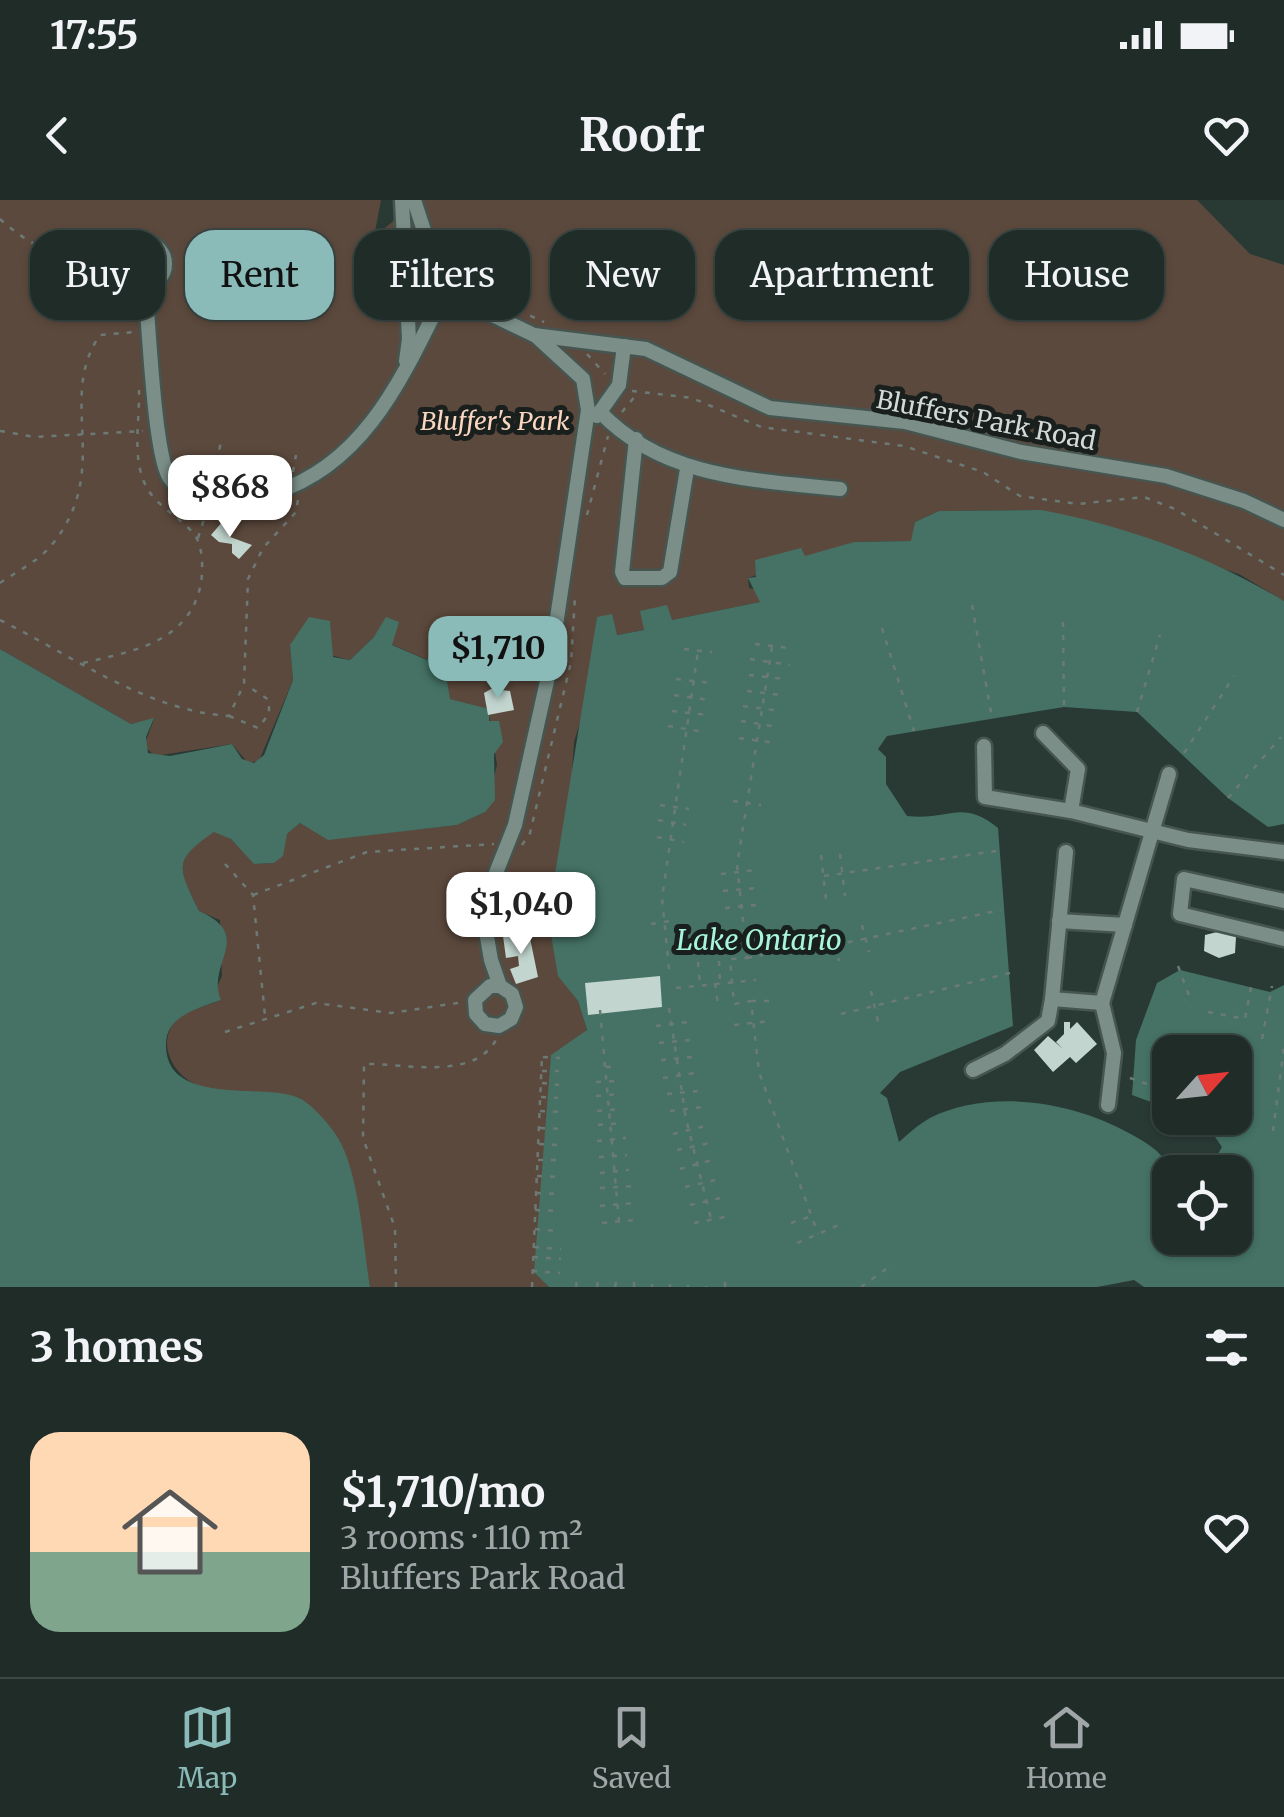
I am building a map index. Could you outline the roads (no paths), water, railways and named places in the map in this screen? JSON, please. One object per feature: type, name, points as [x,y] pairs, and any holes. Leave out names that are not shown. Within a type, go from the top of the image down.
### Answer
[{"type":"street","points":[[402,200],[399,210],[409,339],[404,372]]},
{"type":"street","name":"Bluffers Park Road","points":[[414,200],[424,230]]},
{"type":"street","points":[[134,244],[157,246],[166,267],[160,280],[145,287],[130,282],[121,264],[134,244]]},
{"type":"street","points":[[149,320],[160,451],[170,478],[195,499],[237,505],[294,487],[338,462],[373,424],[431,320]]},
{"type":"street","name":"Bluffers Park Road","points":[[500,986],[490,986],[475,1000],[476,1014],[485,1024],[498,1026],[510,1020],[516,1007],[512,994],[500,986],[485,942],[482,908],[490,878],[509,844],[532,748],[587,434],[588,396],[583,379],[534,335],[503,320]]},
{"type":"street","name":"Bluffers Park Road","points":[[534,335],[624,346],[664,356],[770,408],[905,422],[1021,452],[1166,476],[1228,495],[1284,520]]},
{"type":"street","name":"Bluffers Park Road","points":[[587,434],[621,378],[624,346]]},
{"type":"street","points":[[600,412],[686,469],[840,489]]},
{"type":"street","points":[[636,439],[622,572],[625,578],[662,578],[670,572],[686,469]]},
{"type":"street","points":[[1043,733],[1078,770],[1071,811]]},
{"type":"street","points":[[984,746],[985,797],[1071,811],[1152,832],[1284,852]]},
{"type":"street","points":[[1108,1105],[1114,1053],[1102,1004],[1169,774]]},
{"type":"street","points":[[974,1070],[1005,1054],[1048,1021],[1066,852]]},
{"type":"street","points":[[1284,900],[1184,879],[1180,914],[1284,939]]},
{"type":"street","points":[[1059,921],[1125,925]]},
{"type":"street","points":[[1052,999],[1102,1004]]},
{"type":"water","name":"Lake Ontario","points":[[1041,510],[1105,525],[1226,570],[1284,601],[1284,824],[1268,827],[1228,798],[1137,712],[1064,707],[887,736],[878,749],[886,757],[886,784],[907,816],[964,812],[998,828],[1013,1026],[900,1072],[880,1093],[887,1098],[899,1142],[930,1118],[977,1104],[1028,1102],[1078,1112],[1123,1130],[1160,1155],[1152,1155],[1152,1255],[1252,1255],[1252,1155],[1217,1155],[1222,1147],[1214,1135],[1252,1135],[1252,1035],[1152,1035],[1152,1102],[1132,1095],[1136,1040],[1157,983],[1180,970],[1270,992],[1284,985],[1284,1287],[1144,1287],[1134,1280],[1097,1287],[549,1287],[534,1272],[551,1055],[587,1030],[578,1001],[558,976],[548,917],[597,617],[612,614],[617,635],[644,630],[640,611],[667,605],[672,620],[760,602],[748,578],[756,577],[755,560],[801,548],[805,556],[854,542],[911,541],[915,522],[939,511]]},
{"type":"water","points":[[309,617],[330,621],[333,657],[350,660],[374,637],[386,617],[399,622],[392,645],[427,660],[435,639],[453,643],[444,663],[450,699],[489,709],[489,721],[499,721],[503,742],[494,754],[495,800],[485,812],[457,825],[328,840],[300,823],[287,834],[283,856],[274,863],[254,864],[231,839],[214,832],[191,850],[183,866],[199,911],[216,921],[227,941],[219,974],[221,1000],[186,1014],[172,1026],[166,1044],[170,1064],[182,1077],[200,1085],[301,1099],[323,1119],[334,1132],[349,1164],[370,1287],[0,1287],[0,649],[131,724],[154,718],[146,737],[148,753],[170,756],[232,744],[242,759],[254,763],[264,755],[293,680],[290,645]]},
{"type":"park label","name":"Bluffer's Park","points":[[495,421]]}]
